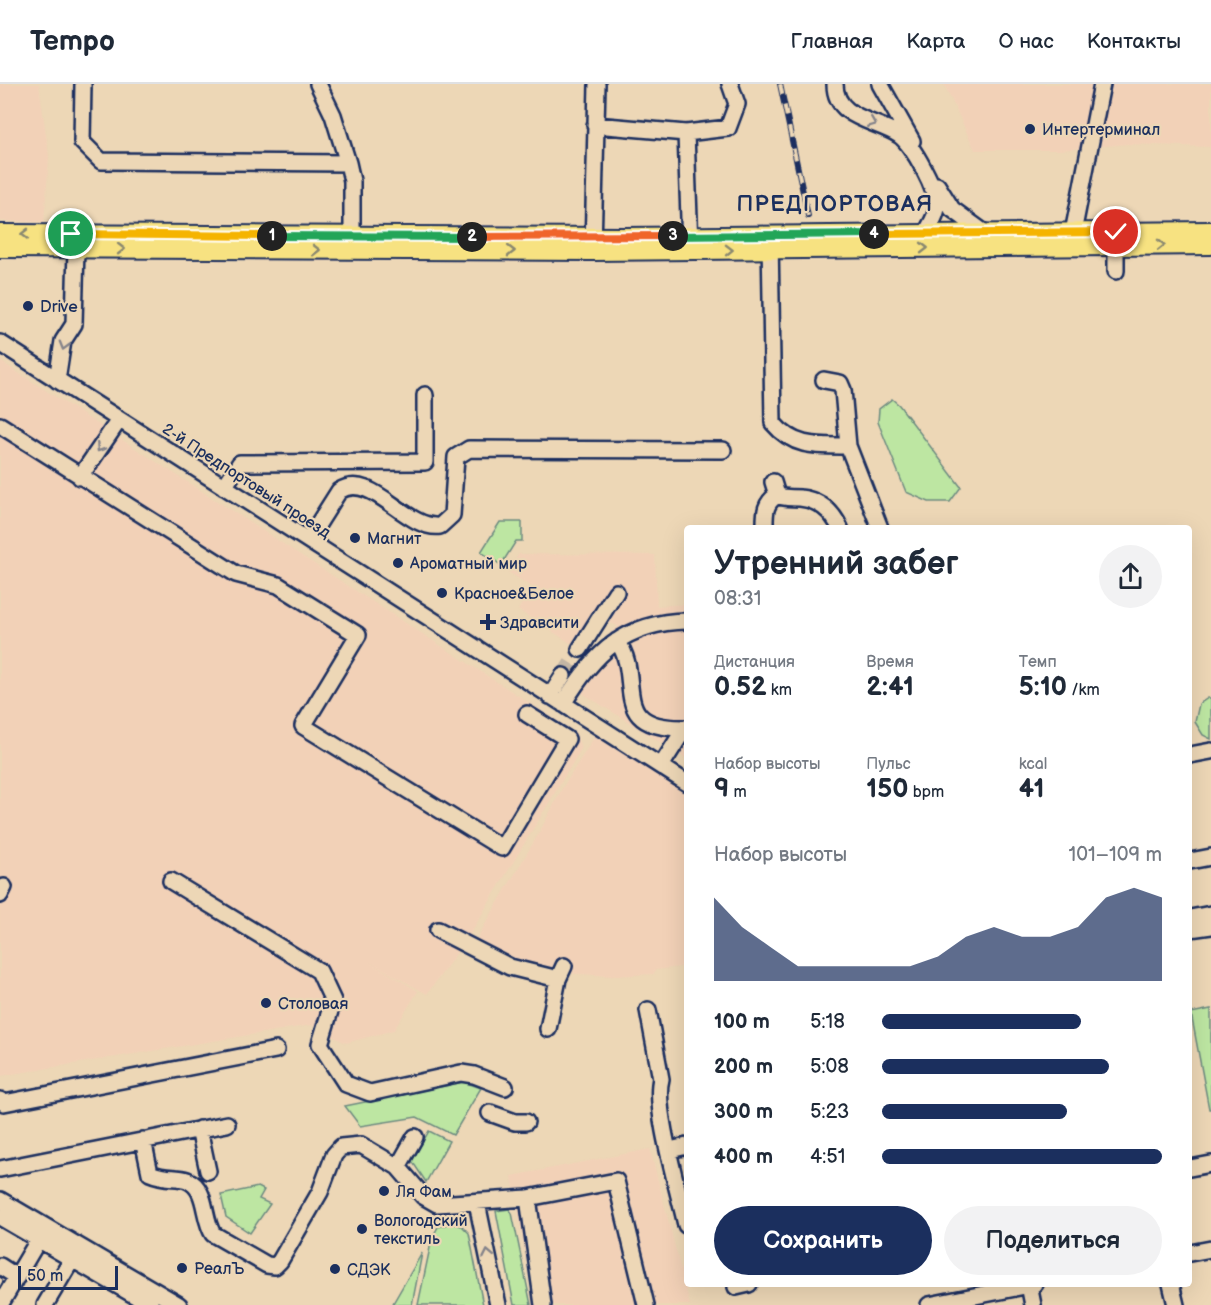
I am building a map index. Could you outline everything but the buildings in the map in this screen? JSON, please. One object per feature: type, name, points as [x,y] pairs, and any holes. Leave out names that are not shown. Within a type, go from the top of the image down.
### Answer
[{"type":"main road","points":[[1116,239],[1211,231]]},
{"type":"main road","points":[[771,242],[926,233],[985,233],[1071,239]]},
{"type":"main road","points":[[0,234],[352,243],[593,244],[1116,239],[1211,245]]},
{"type":"main road","points":[[0,248],[352,243]]},
{"type":"street","points":[[83,84],[82,142],[100,161],[348,164]]},
{"type":"street","points":[[318,84],[333,115],[352,181],[352,243]]},
{"type":"street","points":[[593,244],[597,84]]},
{"type":"street","points":[[595,125],[686,133],[728,128],[737,104],[730,84]]},
{"type":"street","points":[[835,84],[835,94],[842,106],[853,115],[896,133],[909,144],[937,199],[934,219],[926,233]]},
{"type":"street","points":[[880,84],[952,209],[985,233]]},
{"type":"street","points":[[1071,239],[1102,84]]},
{"type":"street","points":[[686,133],[690,243]]},
{"type":"street","points":[[1116,239],[1116,271]]},
{"type":"street","points":[[771,242],[773,423],[783,436],[797,444],[848,446]]},
{"type":"street","points":[[57,380],[63,341],[74,324],[76,248]]},
{"type":"street","name":"2-й Предпортовый проезд","points":[[0,344],[684,781]]},
{"type":"street","points":[[824,380],[840,383],[843,390],[848,446],[879,525]]},
{"type":"street","points":[[225,487],[240,463],[425,462],[424,395]]},
{"type":"street","points":[[80,477],[119,420]]},
{"type":"street","points":[[0,425],[236,574],[278,585],[358,635],[303,726],[502,848],[567,739],[527,714]]},
{"type":"street","points":[[308,540],[339,490],[347,486],[365,488],[423,525],[440,526],[452,515],[456,457],[469,450],[723,450]]},
{"type":"street","points":[[765,525],[765,510],[775,488],[824,506],[838,525]]},
{"type":"street","points":[[580,649],[616,592]]},
{"type":"street","points":[[556,700],[592,662],[617,641],[644,626],[664,621],[684,621]]},
{"type":"street","points":[[617,641],[627,660],[629,693],[637,712],[645,720],[659,725],[684,728]]},
{"type":"street","points":[[556,700],[563,676]]},
{"type":"street","points":[[661,766],[684,731]]},
{"type":"street","points":[[1192,755],[1211,751]]},
{"type":"street","points":[[1192,861],[1211,857]]},
{"type":"street","points":[[171,881],[319,971],[333,1001],[320,1044],[346,1084],[370,1093],[461,1073],[474,1075],[505,1087]]},
{"type":"street","points":[[1192,918],[1211,914]]},
{"type":"street","points":[[1192,930],[1211,926]]},
{"type":"street","points":[[438,930],[510,967],[561,973],[548,1029]]},
{"type":"street","points":[[648,1010],[661,1079],[658,1089],[684,1216]]},
{"type":"street","points":[[0,1100],[4,1103],[276,1050]]},
{"type":"street","points":[[490,1113],[515,1122],[526,1122]]},
{"type":"street","points":[[0,1169],[226,1124]]},
{"type":"street","points":[[199,1129],[208,1171]]},
{"type":"street","points":[[398,1167],[415,1137]]},
{"type":"street","points":[[143,1140],[150,1173],[167,1179],[183,1179],[193,1183],[199,1191],[208,1226],[213,1234],[267,1265],[274,1266],[280,1261],[320,1192],[333,1155],[341,1147],[361,1145],[398,1167],[423,1196],[437,1204],[528,1198],[616,1181],[646,1305]]},
{"type":"street","points":[[670,1150],[684,1147]]},
{"type":"street","points":[[1192,1168],[1211,1164]]},
{"type":"street","points":[[528,1198],[543,1305]]},
{"type":"street","points":[[0,1200],[42,1234]]},
{"type":"street","points":[[477,1203],[498,1305]]},
{"type":"street","points":[[0,1217],[42,1234],[179,1305]]},
{"type":"street","points":[[0,1305],[42,1234]]},
{"type":"street","points":[[1192,1253],[1211,1249]]},
{"type":"street","points":[[45,1305],[76,1253]]},
{"type":"street","points":[[76,1253],[151,1305]]},
{"type":"street","points":[[0,1266],[17,1277]]},
{"type":"street","points":[[929,1305],[950,1303],[976,1290],[1010,1287]]},
{"type":"street","points":[[1032,1287],[1033,1305]]},
{"type":"street","points":[[1172,1287],[1176,1305]]},
{"type":"shaded area","points":[[0,84],[39,84],[49,157],[44,222],[0,221]]},
{"type":"shaded area","points":[[944,84],[1211,84],[1211,147],[1127,144],[1060,150],[975,150]]},
{"type":"shaded area","points":[[0,361],[576,733],[581,749],[469,936],[427,994],[368,961],[418,991],[394,1030],[346,1043],[311,1025],[0,1076]]},
{"type":"shaded area","points":[[519,554],[655,555],[657,606],[684,604],[684,757],[568,684],[586,655],[618,626],[607,622],[585,652],[518,610],[532,587],[508,572]]},
{"type":"shaded area","points":[[595,736],[684,791],[684,966],[655,970],[654,974],[612,976],[531,971],[473,945],[539,833],[563,787]]},
{"type":"shaded area","points":[[650,1149],[690,1305],[534,1305],[512,1176]]},
{"type":"green space","points":[[892,399],[899,405],[961,487],[950,502],[929,502],[906,492],[878,422],[879,409]]},
{"type":"green space","points":[[500,522],[522,522],[522,541],[516,541],[501,565],[481,552]]},
{"type":"green space","points":[[1211,698],[1211,739],[1203,735],[1195,722],[1199,704]]},
{"type":"green space","points":[[1211,1009],[1211,1109],[1209,1109],[1192,1013]]},
{"type":"green space","points":[[464,1082],[481,1088],[453,1135],[417,1117],[360,1126],[345,1106]]},
{"type":"green space","points":[[429,1131],[449,1141],[426,1182],[412,1161]]},
{"type":"green space","points":[[258,1187],[264,1190],[259,1199],[270,1204],[250,1233],[226,1217],[221,1195]]},
{"type":"green space","points":[[509,1209],[512,1213],[531,1305],[514,1305],[496,1211]]},
{"type":"green space","points":[[451,1223],[462,1226],[469,1233],[483,1305],[418,1305],[432,1238],[438,1227]]},
{"type":"green space","points":[[422,1253],[412,1305],[392,1305]]},
{"type":"tunnel","points":[[563,676],[580,649]]},
{"type":"railway","points":[[780,84],[808,216]]},
{"type":"place","name":"Интертерминал","points":[[1030,129]]},
{"type":"place","name":"Drive","points":[[28,306]]},
{"type":"place","name":"Магнит","points":[[355,538]]},
{"type":"place","name":"Ароматный мир","points":[[398,563]]},
{"type":"place","name":"Красное&Белое","points":[[442,593]]},
{"type":"place","name":"Здравсити","points":[[488,622]]},
{"type":"place","name":"Столовая","points":[[266,1003]]},
{"type":"place","name":"Ля Фам","points":[[384,1191]]},
{"type":"place","name":"Вологодский текстиль","points":[[362,1229]]},
{"type":"place","name":"РеалЪ","points":[[182,1268]]},
{"type":"place","name":"СДЭК","points":[[335,1269]]},
{"type":"district","name":"ПРЕДПОРТОВАЯ","points":[[835,203]]},
{"type":"route","points":[[71,234],[625,237],[1116,232]]}]
